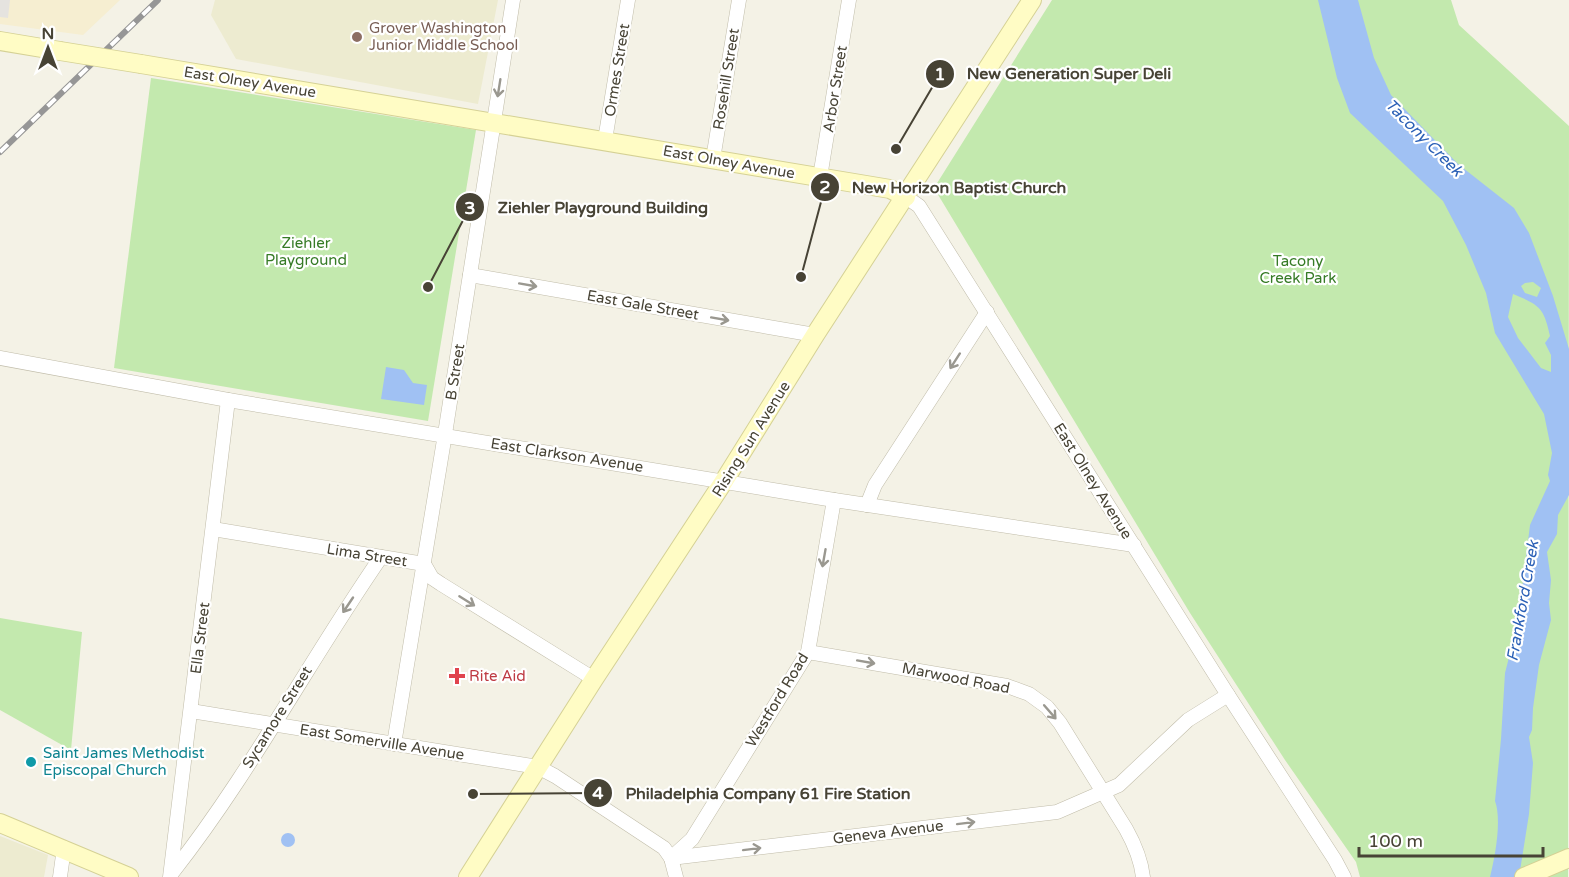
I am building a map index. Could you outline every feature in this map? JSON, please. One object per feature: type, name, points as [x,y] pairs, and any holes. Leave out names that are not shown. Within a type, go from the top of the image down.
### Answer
[{"type":"street","name":"B Street","points":[[394,744],[513,0]]},
{"type":"street","name":"Ormes Street","points":[[605,140],[628,0]]},
{"type":"street","name":"Rosehill Street","points":[[713,159],[739,0]]},
{"type":"street","name":"Arbor Street","points":[[820,177],[849,0]]},
{"type":"street","name":"Rising Sun Avenue","points":[[468,877],[1032,0]]},
{"type":"street","name":"East Olney Avenue","points":[[0,41],[890,189],[906,197],[919,206],[1344,877]]},
{"type":"street","name":"East Gale Street","points":[[470,275],[815,335]]},
{"type":"street","points":[[867,505],[875,485],[987,312]]},
{"type":"street","name":"East Clarkson Avenue","points":[[0,358],[228,400],[834,500],[1134,546]]},
{"type":"street","name":"Ella Street","points":[[170,876],[228,400]]},
{"type":"street","name":"Westford Road","points":[[671,858],[692,840],[808,652],[834,500]]},
{"type":"street","name":"Lima Street","points":[[213,529],[424,564],[432,578],[594,679]]},
{"type":"street","name":"Sycamore Street","points":[[170,876],[201,836],[274,725],[345,609],[381,557]]},
{"type":"street","name":"Marwood Road","points":[[808,652],[1007,686],[1029,694],[1047,707],[1060,723],[1134,843],[1143,877]]},
{"type":"street","name":"Geneva Avenue","points":[[671,858],[1057,812],[1119,785],[1188,720],[1228,695]]},
{"type":"street","name":"East Somerville Avenue","points":[[191,711],[538,767]]},
{"type":"street","points":[[538,767],[664,848],[671,858],[676,877]]},
{"type":"street","points":[[0,822],[129,877]]},
{"type":"street","points":[[60,877],[64,848]]},
{"type":"street","points":[[1524,877],[1569,858]]},
{"type":"shaded area","points":[[0,0],[120,0],[83,35],[0,24]]},
{"type":"shaded area","points":[[0,0],[10,0],[8,18],[0,17]]},
{"type":"shaded area","name":"Grover Washington Junior Middle School","points":[[215,0],[498,0],[478,104],[236,59],[211,15]]},
{"type":"shaded area","points":[[0,836],[48,855],[44,877],[0,877]]},
{"type":"green space","name":"Tacony Creek Park","points":[[1052,0],[1451,0],[1459,25],[1569,126],[1568,877],[1360,877],[1356,862],[1285,760],[1190,613],[934,188]]},
{"type":"green space","name":"Ziehler Playground","points":[[151,78],[476,130],[428,421],[114,368]]},
{"type":"green space","points":[[0,618],[82,632],[71,750],[0,710]]},
{"type":"water","points":[[1318,0],[1358,0],[1374,58],[1391,95],[1458,164],[1514,208],[1529,233],[1553,296],[1569,349],[1569,495],[1558,515],[1557,534],[1547,552],[1551,580],[1549,603],[1551,620],[1539,665],[1532,730],[1529,737],[1533,763],[1529,814],[1519,877],[1490,877],[1498,828],[1495,801],[1505,673],[1518,622],[1530,525],[1550,481],[1548,475],[1552,453],[1544,414],[1495,333],[1486,293],[1466,245],[1443,201],[1350,113],[1337,78]],"holes":[[[1533,282],[1541,288],[1537,297],[1525,293],[1521,286]],[[1513,294],[1529,301],[1543,313],[1550,336],[1545,343],[1551,355],[1551,372],[1541,368],[1518,338],[1508,317]]]},
{"type":"water","points":[[386,367],[404,370],[413,383],[427,385],[424,405],[381,399]]},
{"type":"water","points":[[288,833],[293,835],[295,840],[293,845],[288,847],[283,845],[281,840],[283,835]]},
{"type":"railway","points":[[0,152],[158,0]]},
{"type":"place","name":"Grover Washington Junior Middle School","points":[[357,37]]},
{"type":"place","name":"New Generation Super Deli","points":[[896,149]]},
{"type":"place","name":"New Horizon Baptist Church","points":[[801,277]]},
{"type":"place","name":"Ziehler Playground Building","points":[[428,287]]},
{"type":"place","name":"Rite Aid","points":[[457,676]]},
{"type":"place","name":"Saint James Methodist Episcopal Church","points":[[31,762]]},
{"type":"place","name":"Philadelphia Company 61 Fire Station","points":[[473,794]]},
{"type":"water label","name":"Tacony Creek","points":[[1424,138]]},
{"type":"water label","name":"Frankford Creek","points":[[1523,601]]}]
